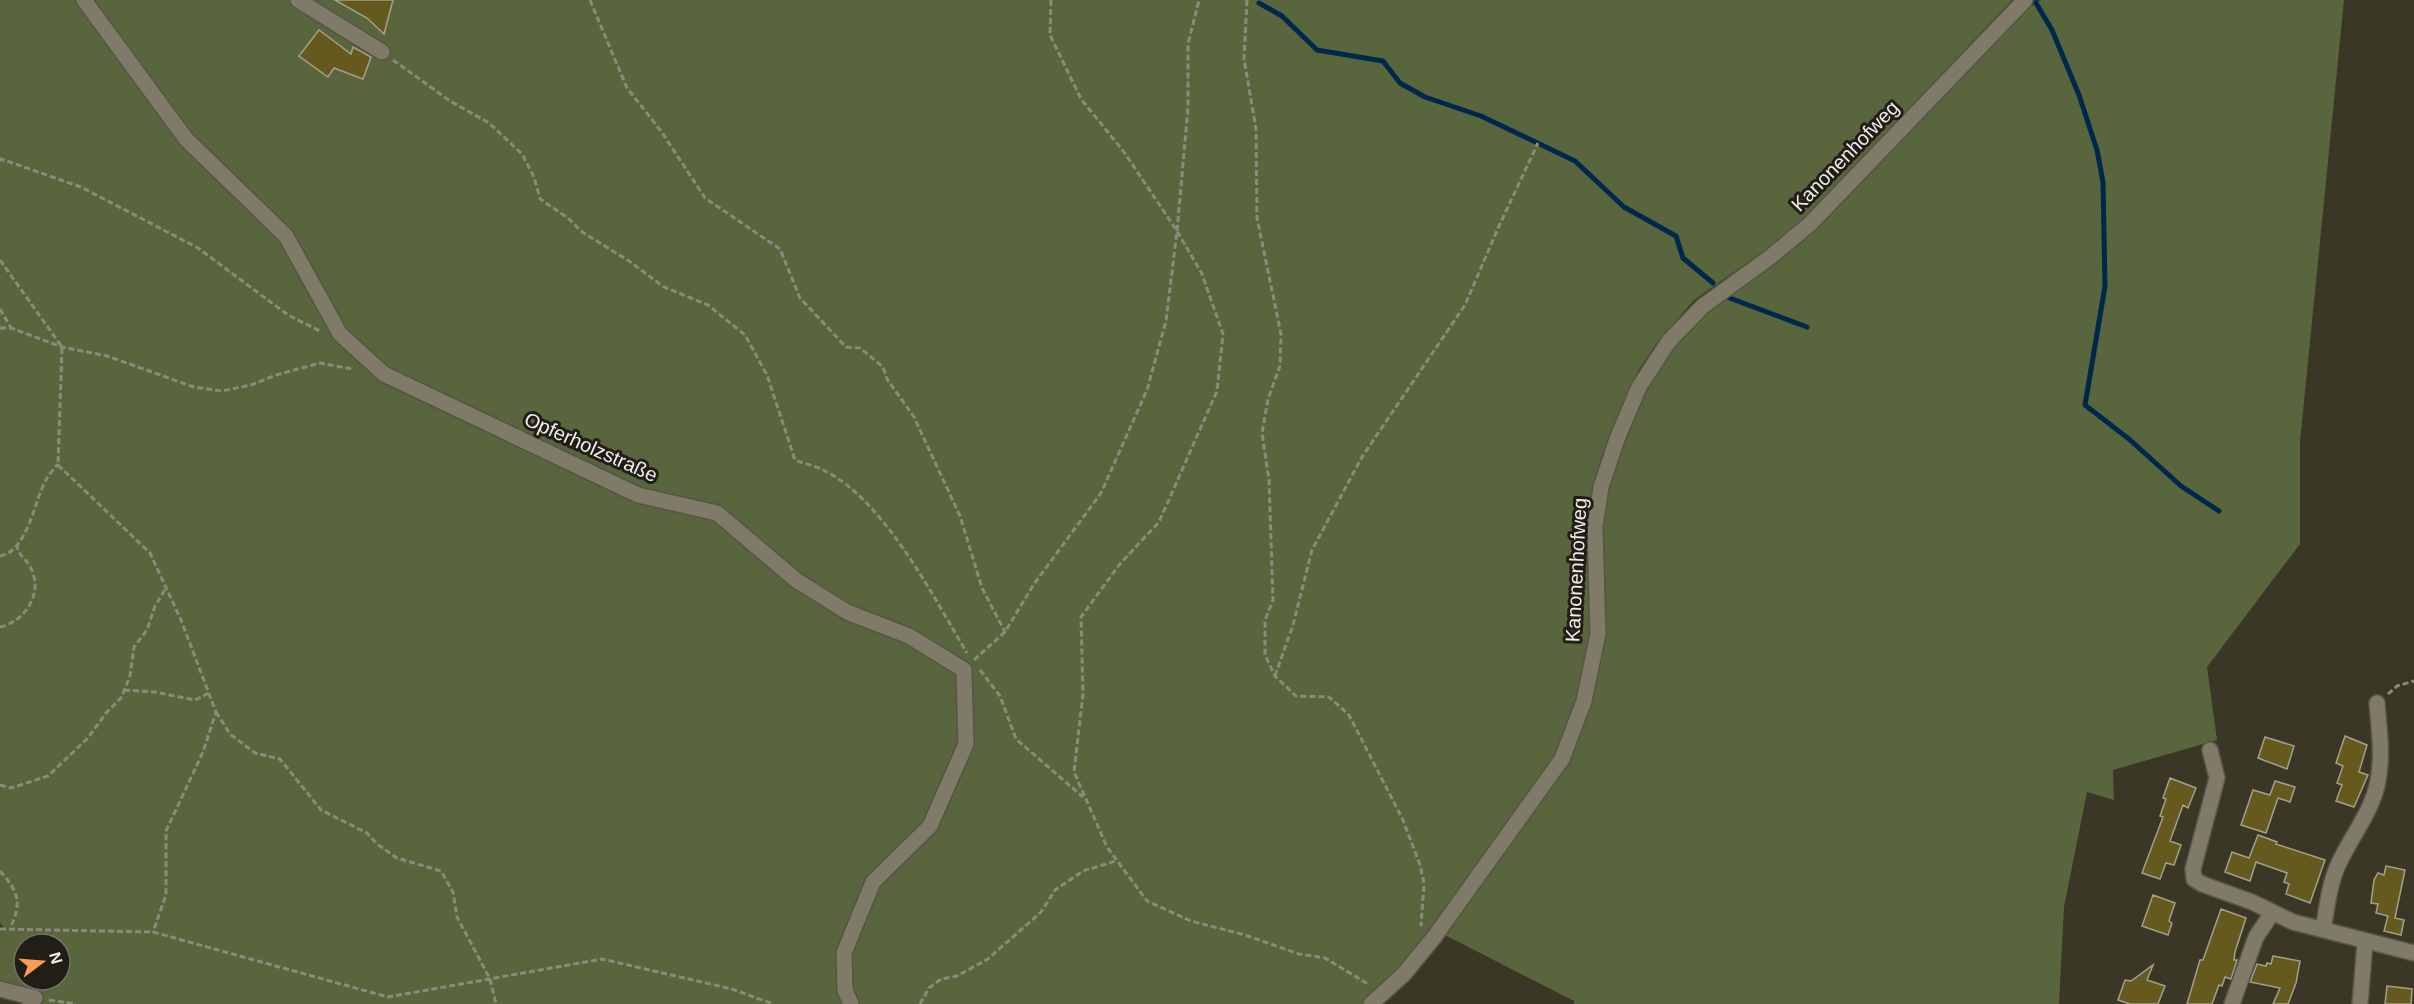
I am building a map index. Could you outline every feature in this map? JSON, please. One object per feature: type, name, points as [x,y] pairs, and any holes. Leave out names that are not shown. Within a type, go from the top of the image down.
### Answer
[{"type":"street","name":"Opferholzstraße","points":[[84,0],[186,139],[286,236],[340,334],[384,374],[638,495],[717,513],[796,580],[847,612],[909,636],[964,670],[966,744],[930,826],[873,882],[844,953],[845,990],[851,1004]]},
{"type":"street","points":[[298,0],[382,52]]},
{"type":"street","name":"Kanonenhofweg","points":[[1371,1004],[1404,974],[1435,936],[1562,759],[1584,701],[1598,634],[1595,527],[1601,487],[1617,439],[1639,387],[1669,341],[1703,306],[1769,258],[1810,224],[2025,0]]},
{"type":"street","points":[[2323,930],[2334,876],[2340,861],[2366,818],[2378,782],[2381,753],[2377,703]]},
{"type":"street","points":[[2210,750],[2217,778],[2193,869],[2194,879],[2294,922],[2414,953]]},
{"type":"street","points":[[2232,1004],[2256,937],[2272,913]]},
{"type":"street","points":[[2360,1004],[2365,942]]},
{"type":"street","points":[[0,988],[33,1001]]},
{"type":"path","points":[[590,0],[627,88],[661,131],[705,198],[780,249],[800,298],[846,347],[860,348],[884,367],[887,379],[914,417],[944,479],[960,516],[982,588],[1005,632]]},
{"type":"path","points":[[1051,0],[1050,35],[1081,99],[1124,152],[1177,231],[1202,274],[1223,334],[1217,391],[1159,522],[1119,565],[1081,617],[1083,694],[1074,772],[1107,847],[1147,902],[1191,921],[1245,935],[1299,954],[1325,958],[1382,993]]},
{"type":"path","points":[[382,52],[410,70],[450,102],[489,123],[522,154],[534,177],[540,199],[568,218],[582,232],[629,261],[664,287],[708,305],[745,336],[767,375],[795,460],[825,471],[857,493],[902,546],[973,661],[1005,632],[1034,584],[1101,493],[1147,390],[1166,321],[1188,108],[1188,44],[1199,0]]},
{"type":"path","points":[[1247,0],[1244,59],[1256,129],[1257,218],[1281,334],[1280,366],[1268,399],[1262,433],[1269,480],[1274,600],[1265,620],[1265,655],[1275,676],[1296,696],[1329,697],[1349,715],[1403,820],[1420,865],[1424,883],[1420,931]]},
{"type":"path","points":[[1275,676],[1293,625],[1312,550],[1362,457],[1465,305],[1498,226],[1538,143]]},
{"type":"path","points":[[0,160],[81,188],[198,248],[288,315],[324,333]]},
{"type":"path","points":[[0,260],[62,347],[58,464],[46,480],[17,546],[7,555],[0,556]]},
{"type":"path","points":[[0,309],[11,328]]},
{"type":"path","points":[[0,328],[11,328],[62,347],[107,356],[194,387],[222,391],[251,385],[276,375],[320,363],[384,374]]},
{"type":"path","points":[[58,464],[150,553],[181,620],[216,712],[230,734],[255,753],[280,759],[321,810],[367,833],[377,844],[396,858],[441,872],[453,892],[457,918],[490,979],[496,1004]]},
{"type":"path","points":[[0,627],[20,618],[30,607],[34,593],[34,578],[29,564],[18,554],[17,546]]},
{"type":"path","points":[[0,785],[11,788],[48,776],[88,738],[121,698],[130,676],[134,646],[147,630],[155,606],[166,588]]},
{"type":"path","points":[[979,670],[1000,696],[1016,740],[1086,800]]},
{"type":"path","points":[[2377,703],[2397,686],[2414,681]]},
{"type":"path","points":[[124,690],[154,692],[195,700],[209,693]]},
{"type":"path","points":[[153,932],[166,895],[166,831],[203,752],[216,712]]},
{"type":"path","points":[[920,1004],[928,988],[941,979],[957,975],[988,959],[1041,912],[1055,891],[1083,871],[1117,860]]},
{"type":"path","points":[[0,871],[13,885],[18,902],[16,916],[10,929]]},
{"type":"path","points":[[0,929],[153,932],[388,997],[602,959],[732,989],[773,1004]]},
{"type":"path","points":[[33,1001],[76,1004]]},
{"type":"green space","points":[[0,0],[2012,0],[1794,230],[1694,300],[1656,344],[1638,371],[1602,455],[1591,496],[1586,540],[1591,613],[1606,490],[1649,384],[1689,328],[1720,302],[1798,245],[2024,11],[2041,0],[2344,0],[2300,442],[2300,544],[2207,667],[2217,740],[2113,770],[2114,800],[2087,792],[2064,907],[2059,1004],[1574,1004],[1574,1001],[1439,932],[1371,1004],[30,1004],[0,989],[0,931],[5,929],[0,923]]},
{"type":"building","points":[[335,0],[393,0],[384,34],[367,18]]},
{"type":"building","points":[[319,30],[351,54],[353,47],[371,57],[363,79],[334,68],[328,77],[299,56]]},
{"type":"building","points":[[2345,736],[2367,745],[2359,772],[2368,775],[2354,807],[2336,801],[2342,785],[2337,783],[2343,766],[2336,763]]},
{"type":"building","points":[[2265,737],[2294,746],[2287,769],[2258,758]]},
{"type":"building","points":[[2170,778],[2196,788],[2188,808],[2183,805],[2170,841],[2181,845],[2174,865],[2166,863],[2160,879],[2142,873],[2163,817],[2160,816],[2166,799],[2163,798]]},
{"type":"building","points":[[2275,781],[2295,787],[2290,802],[2278,798],[2266,833],[2241,825],[2253,790],[2270,795]]},
{"type":"building","points":[[2258,835],[2277,842],[2276,844],[2325,860],[2310,903],[2286,894],[2289,884],[2284,882],[2287,873],[2256,862],[2250,881],[2225,872],[2232,852],[2249,858]]},
{"type":"building","points":[[2386,866],[2405,870],[2395,918],[2404,920],[2401,935],[2384,931],[2388,916],[2376,913],[2378,904],[2371,903],[2374,880],[2378,873],[2384,875]]},
{"type":"building","points":[[2153,895],[2175,903],[2169,921],[2172,923],[2168,935],[2142,926]]},
{"type":"building","points":[[2221,909],[2246,918],[2235,952],[2234,960],[2237,960],[2231,979],[2225,977],[2222,986],[2219,985],[2212,1004],[2187,1004],[2200,960],[2203,960]]},
{"type":"building","points":[[2273,956],[2300,961],[2296,983],[2288,1004],[2273,1004],[2280,988],[2250,982],[2257,964],[2266,966],[2267,963],[2271,964]]},
{"type":"building","points":[[2153,965],[2147,980],[2165,986],[2158,1004],[2130,1004],[2118,1000],[2125,980],[2131,981]]},
{"type":"building","points":[[2387,986],[2412,989],[2411,1004],[2385,1004]]},
{"type":"waterway","points":[[1259,3],[1282,16],[1317,50],[1383,61],[1400,83],[1425,97],[1481,116],[1575,161],[1624,207],[1676,236],[1683,258],[1713,283]]},
{"type":"waterway","points":[[2036,3],[2052,30],[2079,95],[2097,150],[2103,182],[2105,286],[2085,405],[2129,439],[2181,486],[2219,511]]},
{"type":"waterway","points":[[1727,297],[1807,327]]}]
